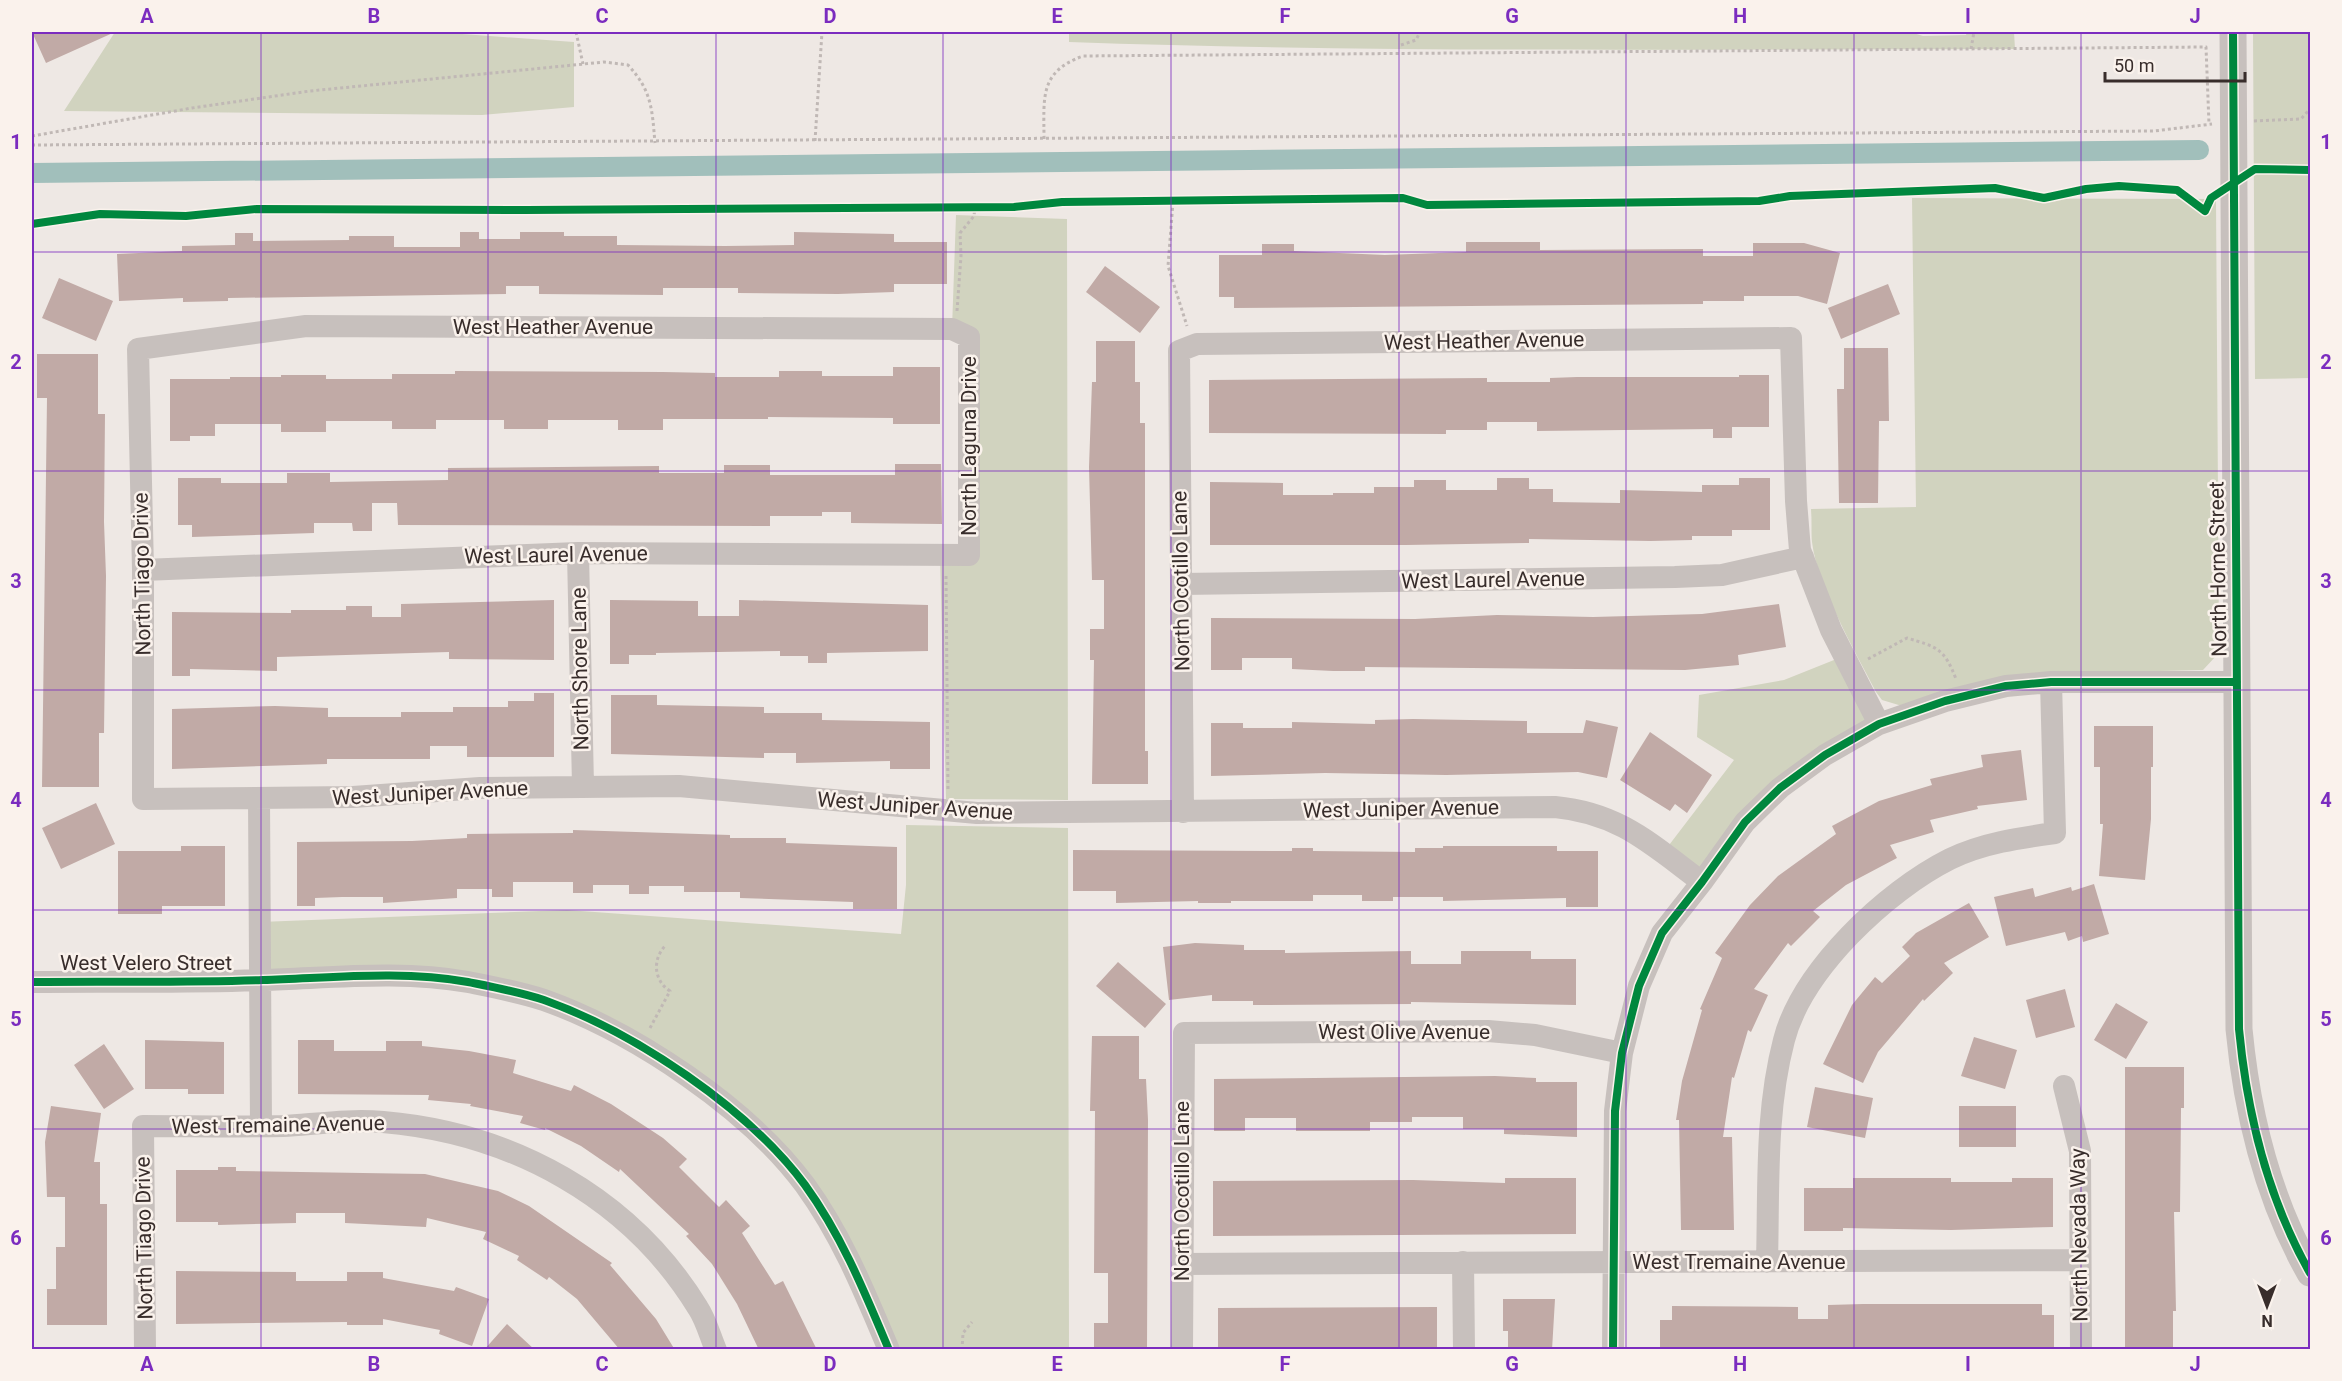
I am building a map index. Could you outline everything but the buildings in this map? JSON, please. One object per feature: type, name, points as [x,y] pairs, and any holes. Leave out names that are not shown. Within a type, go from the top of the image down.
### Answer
[{"type":"street","name":"North Horne Street","points":[[2233,32],[2221,123],[2234,183],[2239,1029],[2244,1079],[2271,1184],[2294,1244],[2310,1273]]},
{"type":"street","name":"West Heather Avenue","points":[[138,349],[306,326],[961,333]]},
{"type":"street","name":"North Laguna Drive","points":[[961,333],[969,555]]},
{"type":"street","name":"West Heather Avenue","points":[[1188,347],[1791,338],[1796,501],[1803,557]]},
{"type":"street","name":"North Ocotillo Lane","points":[[1183,812],[1181,584],[1188,347]]},
{"type":"street","name":"North Tiago Drive","points":[[138,349],[143,570],[143,800]]},
{"type":"street","name":"West Laurel Avenue","points":[[143,570],[578,553],[969,555]]},
{"type":"street","name":"North Shore Lane","points":[[578,553],[583,786]]},
{"type":"street","points":[[1803,557],[1832,630],[1879,724]]},
{"type":"street","name":"West Laurel Avenue","points":[[1181,584],[1687,577],[1722,575],[1803,557]]},
{"type":"street","points":[[1613,1350],[1615,1111],[1622,1053],[1639,986],[1662,933],[1702,882],[1744,822],[1780,788],[1825,755],[1879,724],[1963,697],[2006,686],[2051,682],[2237,682]]},
{"type":"street","points":[[1767,1262],[1771,1100],[1785,1037],[1809,986],[1843,942],[1896,893],[1932,870],[1950,859],[2006,840],[2055,833],[2051,682]]},
{"type":"street","name":"West Juniper Avenue","points":[[143,800],[353,797],[480,788],[679,786],[952,813],[1555,807],[1585,810],[1640,835],[1702,882]]},
{"type":"street","points":[[259,800],[261,1126]]},
{"type":"street","name":"West Velero Street","points":[[32,982],[261,980],[371,975],[467,982],[543,999],[639,1045],[697,1082],[755,1131],[804,1184],[846,1251],[890,1350]]},
{"type":"street","name":"West Olive Avenue","points":[[1184,1033],[1488,1030],[1534,1035],[1622,1053]]},
{"type":"street","name":"North Ocotillo Lane","points":[[1182,1350],[1184,1033]]},
{"type":"street","name":"North Nevada Way","points":[[2064,1086],[2080,1150],[2081,1350]]},
{"type":"street","name":"West Tremaine Avenue","points":[[143,1126],[261,1126],[382,1122],[453,1133],[511,1151],[590,1191],[648,1240],[699,1309],[716,1350]]},
{"type":"street","name":"North Tiago Drive","points":[[143,1126],[145,1350]]},
{"type":"street","name":"West Tremaine Avenue","points":[[1182,1264],[2080,1260]]},
{"type":"street","points":[[1463,1262],[1464,1350]]},
{"type":"path","points":[[576,32],[583,64]]},
{"type":"path","points":[[815,141],[822,32]]},
{"type":"path","points":[[1401,45],[1416,40],[1420,32]]},
{"type":"path","points":[[1971,49],[1974,32]]},
{"type":"path","points":[[1044,138],[1044,95],[1051,76],[1065,63],[1083,56],[2206,47],[2221,123]]},
{"type":"path","points":[[32,136],[192,108],[310,91],[604,62],[628,65],[643,82],[651,103],[655,142]]},
{"type":"path","points":[[32,145],[2154,131],[2221,123],[2291,121],[2301,119],[2310,109]]},
{"type":"path","points":[[32,224],[100,214],[186,216],[257,209],[975,207],[1062,202],[1403,198],[1427,205],[1759,201],[1790,196],[1862,195],[1925,189],[1995,188],[2044,198],[2086,189],[2119,186],[2177,190],[2205,211],[2211,198],[2256,169],[2310,170]]},
{"type":"path","points":[[1173,202],[1169,274],[1185,322],[1188,347]]},
{"type":"path","points":[[961,333],[957,308],[960,232],[974,216],[975,207]]},
{"type":"path","points":[[945,555],[948,796]]},
{"type":"path","points":[[1850,667],[1907,638],[1941,649],[1949,660],[1963,697]]},
{"type":"path","points":[[639,1045],[670,991],[660,983],[656,970],[660,952],[665,946]]},
{"type":"path","points":[[962,1350],[963,1333],[972,1322]]},
{"type":"green space","points":[[115,32],[435,32],[574,42],[574,107],[482,115],[64,111]]},
{"type":"green space","points":[[1069,32],[1562,32],[1564,34],[1566,32],[1910,32],[1923,36],[1966,35],[1967,32],[2014,32],[2015,49],[1305,48],[1069,42]]},
{"type":"green space","points":[[2253,32],[2310,32],[2310,378],[2255,379]]},
{"type":"green space","points":[[1912,198],[2216,199],[2219,645],[2216,656],[2203,670],[2027,674],[1902,706],[1882,700],[1876,692],[1838,618],[1821,578],[1812,542],[1811,509],[1916,507]]},
{"type":"green space","points":[[956,215],[1067,219],[1068,800],[946,799],[940,555],[969,555],[969,337],[952,329]]},
{"type":"green space","points":[[1844,656],[1879,724],[1825,755],[1702,882],[1663,853],[1734,760],[1697,737],[1699,695],[1784,680]]},
{"type":"green space","points":[[906,825],[1068,828],[1069,1349],[889,1349],[804,1184],[639,1045],[467,982],[261,980],[260,922],[567,910],[901,934],[906,885]]},
{"type":"waterway","points":[[32,173],[2199,150]]},
{"type":"cycle path","points":[[2233,32],[2239,1029],[2248,1092],[2262,1155],[2282,1215],[2310,1273]]},
{"type":"cycle path","points":[[32,224],[100,214],[186,216],[257,209],[1014,207],[1062,202],[1403,198],[1427,205],[1759,201],[1790,196],[1995,188],[2044,198],[2086,189],[2119,186],[2177,190],[2205,211],[2211,198],[2255,169],[2310,170]]},
{"type":"cycle path","points":[[1613,1350],[1615,1111],[1622,1053],[1639,986],[1662,933],[1745,822],[1780,788],[1825,755],[1879,724],[1945,701],[2006,686],[2051,682],[2237,682]]},
{"type":"cycle path","points":[[32,982],[417,976],[468,982],[516,992],[579,1014],[651,1052],[687,1076],[753,1128],[781,1156],[805,1185],[830,1224],[852,1265],[889,1350]]}]
